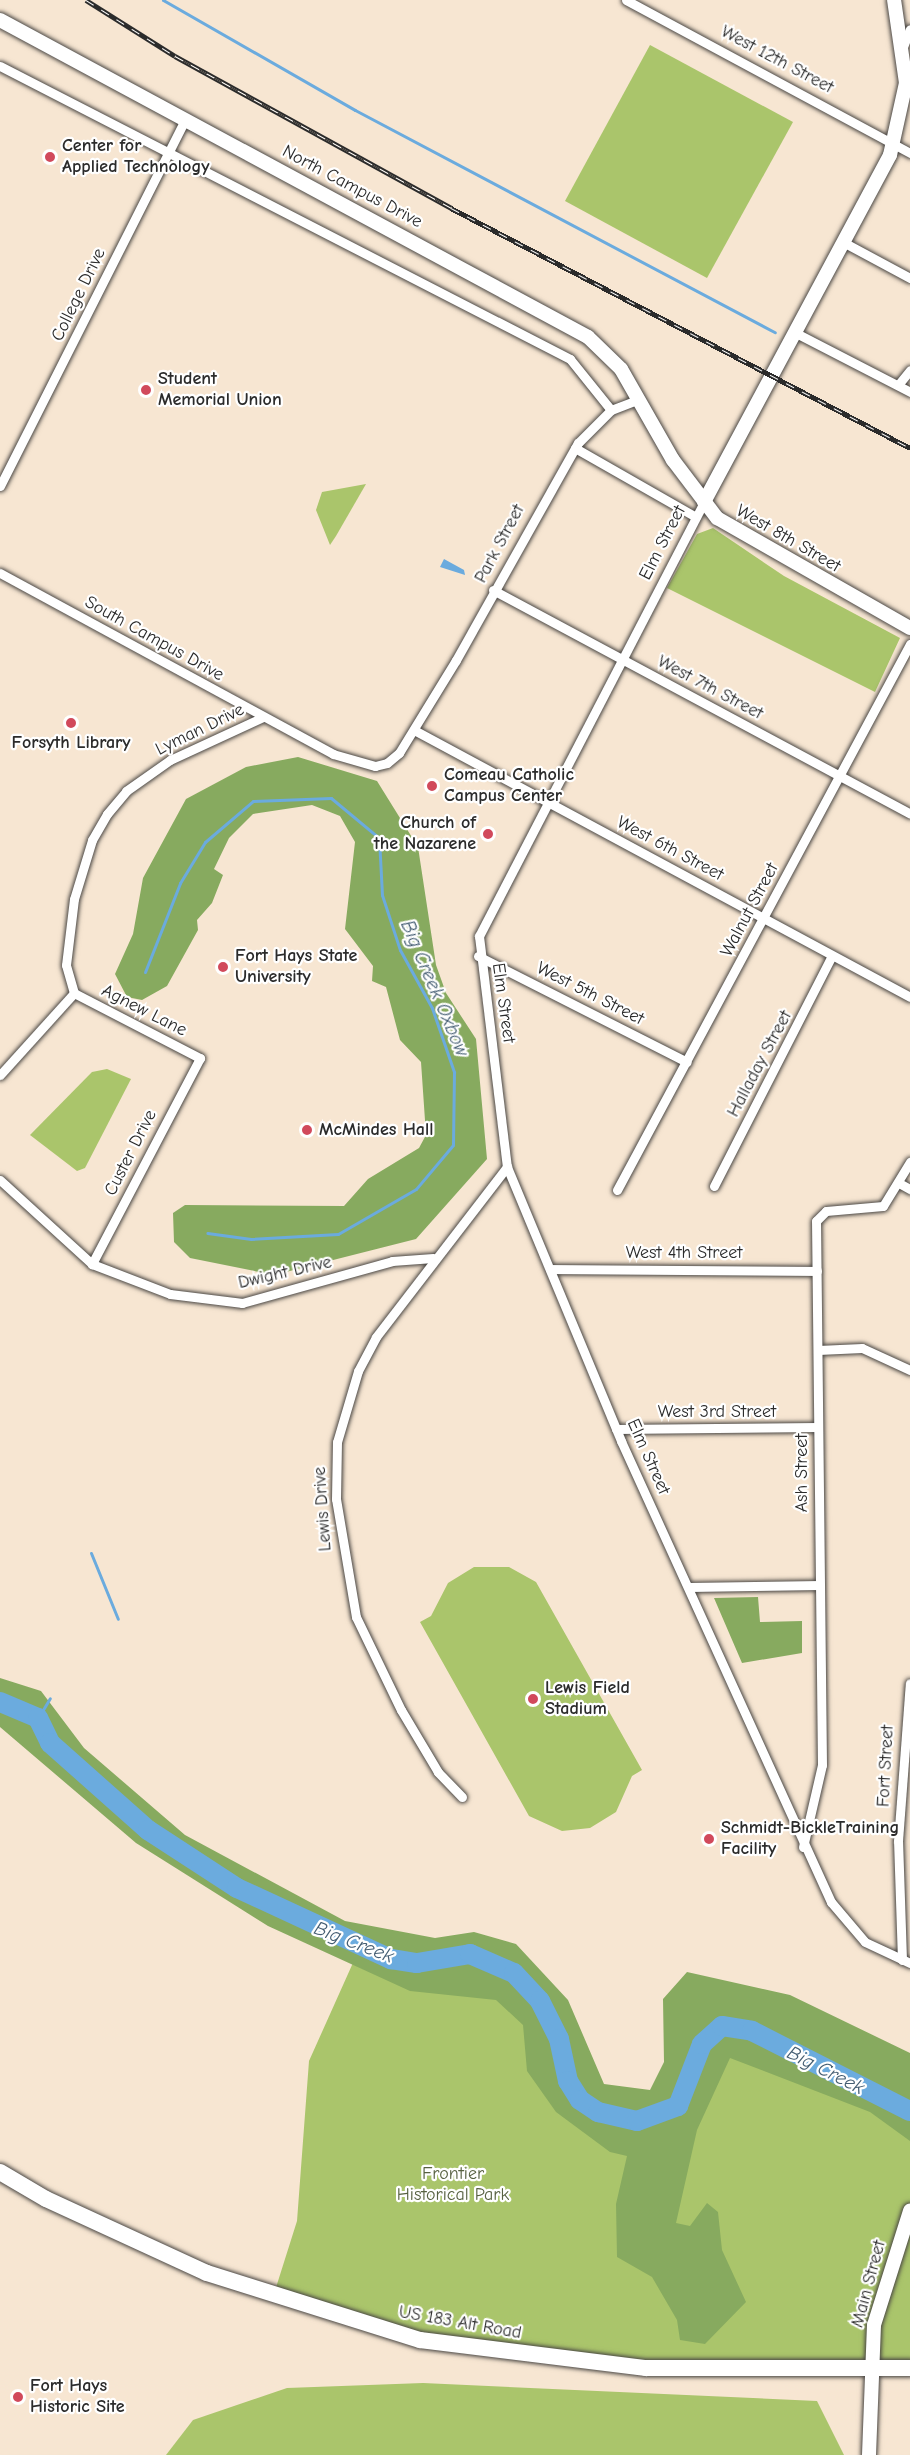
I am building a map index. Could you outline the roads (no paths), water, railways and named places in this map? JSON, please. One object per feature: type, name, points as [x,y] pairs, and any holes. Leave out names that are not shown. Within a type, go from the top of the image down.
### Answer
[{"type":"highway","name":"US 183 Alt Road","points":[[0,2172],[46,2199],[214,2275],[420,2340],[638,2367],[910,2368]]},
{"type":"main road","name":"Elm Street","points":[[704,502],[843,242],[894,141],[906,83],[903,47],[894,0]]},
{"type":"main road","name":"North Campus Drive","points":[[0,20],[588,337],[621,369],[655,422]]},
{"type":"main road","name":"West 8th Street","points":[[655,422],[673,460],[704,502],[739,535],[910,628]]},
{"type":"main road","name":"Main Street","points":[[868,2455],[869,2368],[880,2300],[910,2211]]},
{"type":"street","name":"West 12th Street","points":[[626,0],[894,141],[910,153]]},
{"type":"street","points":[[903,47],[910,29]]},
{"type":"street","points":[[0,66],[570,359],[611,410]]},
{"type":"street","name":"College Drive","points":[[0,486],[185,118]]},
{"type":"street","points":[[843,242],[910,278]]},
{"type":"street","points":[[794,332],[910,392]]},
{"type":"street","points":[[898,385],[910,370]]},
{"type":"street","name":"Park Street","points":[[414,730],[575,448],[611,410],[640,399]]},
{"type":"street","points":[[575,448],[696,517]]},
{"type":"street","name":"Elm Street","points":[[704,502],[623,660],[485,918],[478,956],[507,1167],[616,1429],[689,1587],[803,1847],[831,1902],[865,1942],[906,1962]]},
{"type":"street","name":"South Campus Drive","points":[[0,573],[333,754],[375,766],[399,753],[414,730]]},
{"type":"street","name":"West 7th Street","points":[[494,590],[910,814]]},
{"type":"street","name":"Walnut Street","points":[[617,1190],[910,644]]},
{"type":"street","name":"Lyman Drive","points":[[74,993],[66,965],[74,899],[85,860],[107,814],[126,791],[170,760],[263,717]]},
{"type":"street","name":"West 6th Street","points":[[414,730],[910,997]]},
{"type":"street","name":"Halladay Street","points":[[714,1186],[832,955]]},
{"type":"street","name":"West 5th Street","points":[[478,956],[687,1062]]},
{"type":"street","points":[[0,1075],[74,993]]},
{"type":"street","name":"Agnew Lane","points":[[74,993],[200,1058]]},
{"type":"street","name":"Custer Drive","points":[[93,1264],[200,1058]]},
{"type":"street","name":"Ash Street","points":[[803,1847],[822,1765],[818,1216],[883,1206],[910,1162]]},
{"type":"street","name":"Lewis Drive","points":[[462,1797],[438,1772],[401,1710],[356,1617],[336,1493],[337,1443],[358,1371],[433,1258],[507,1167]]},
{"type":"street","name":"Dwight Drive","points":[[0,1180],[93,1264],[170,1294],[242,1303],[392,1261],[433,1258]]},
{"type":"street","points":[[899,1183],[910,1189]]},
{"type":"street","name":"West 4th Street","points":[[550,1269],[818,1271]]},
{"type":"street","points":[[818,1350],[870,1350],[910,1370]]},
{"type":"street","name":"West 3rd Street","points":[[616,1429],[818,1427]]},
{"type":"street","points":[[689,1587],[820,1585]]},
{"type":"street","name":"Fort Street","points":[[906,1962],[898,1841],[910,1683]]},
{"type":"water","points":[[444,559],[464,570],[465,575],[440,567]]},
{"type":"waterway","points":[[163,0],[355,110],[775,332]]},
{"type":"waterway","name":"Big Creek Oxbow","points":[[145,972],[180,883],[205,842],[253,801],[331,798],[379,838],[382,895],[400,950],[432,1008],[454,1072],[453,1145],[416,1189],[338,1234],[251,1239],[207,1233]]},
{"type":"waterway","points":[[91,1553],[118,1619]]},
{"type":"waterway","points":[[38,1718],[50,1698]]},
{"type":"waterway","name":"Big Creek","points":[[0,1702],[38,1718],[50,1743],[148,1830],[237,1888],[391,1959],[417,1963],[470,1954],[514,1973],[540,2001],[559,2039],[568,2081],[580,2100],[598,2112],[637,2121],[678,2106],[702,2044],[722,2026],[752,2031],[910,2111]]},
{"type":"railway","points":[[86,0],[175,56],[451,208],[910,448]]},
{"type":"place","name":"Center for Applied Technology","points":[[50,157]]},
{"type":"place","name":"Student Memorial Union","points":[[146,390]]},
{"type":"place","name":"Forsyth Library","points":[[71,723]]},
{"type":"place","name":"Comeau Catholic Campus Center","points":[[432,786]]},
{"type":"place","name":"Church of the Nazarene","points":[[488,834]]},
{"type":"place","name":"Fort Hays State University","points":[[223,967]]},
{"type":"place","name":"McMindes Hall","points":[[307,1130]]},
{"type":"place","name":"Lewis Field Stadium","points":[[533,1699]]},
{"type":"place","name":"Schmidt-BickleTraining Facility","points":[[709,1839]]},
{"type":"place","name":"Fort Hays Historic Site","points":[[18,2397]]},
{"type":"park label","name":"Frontier Historical Park","points":[[453,2185]]}]
